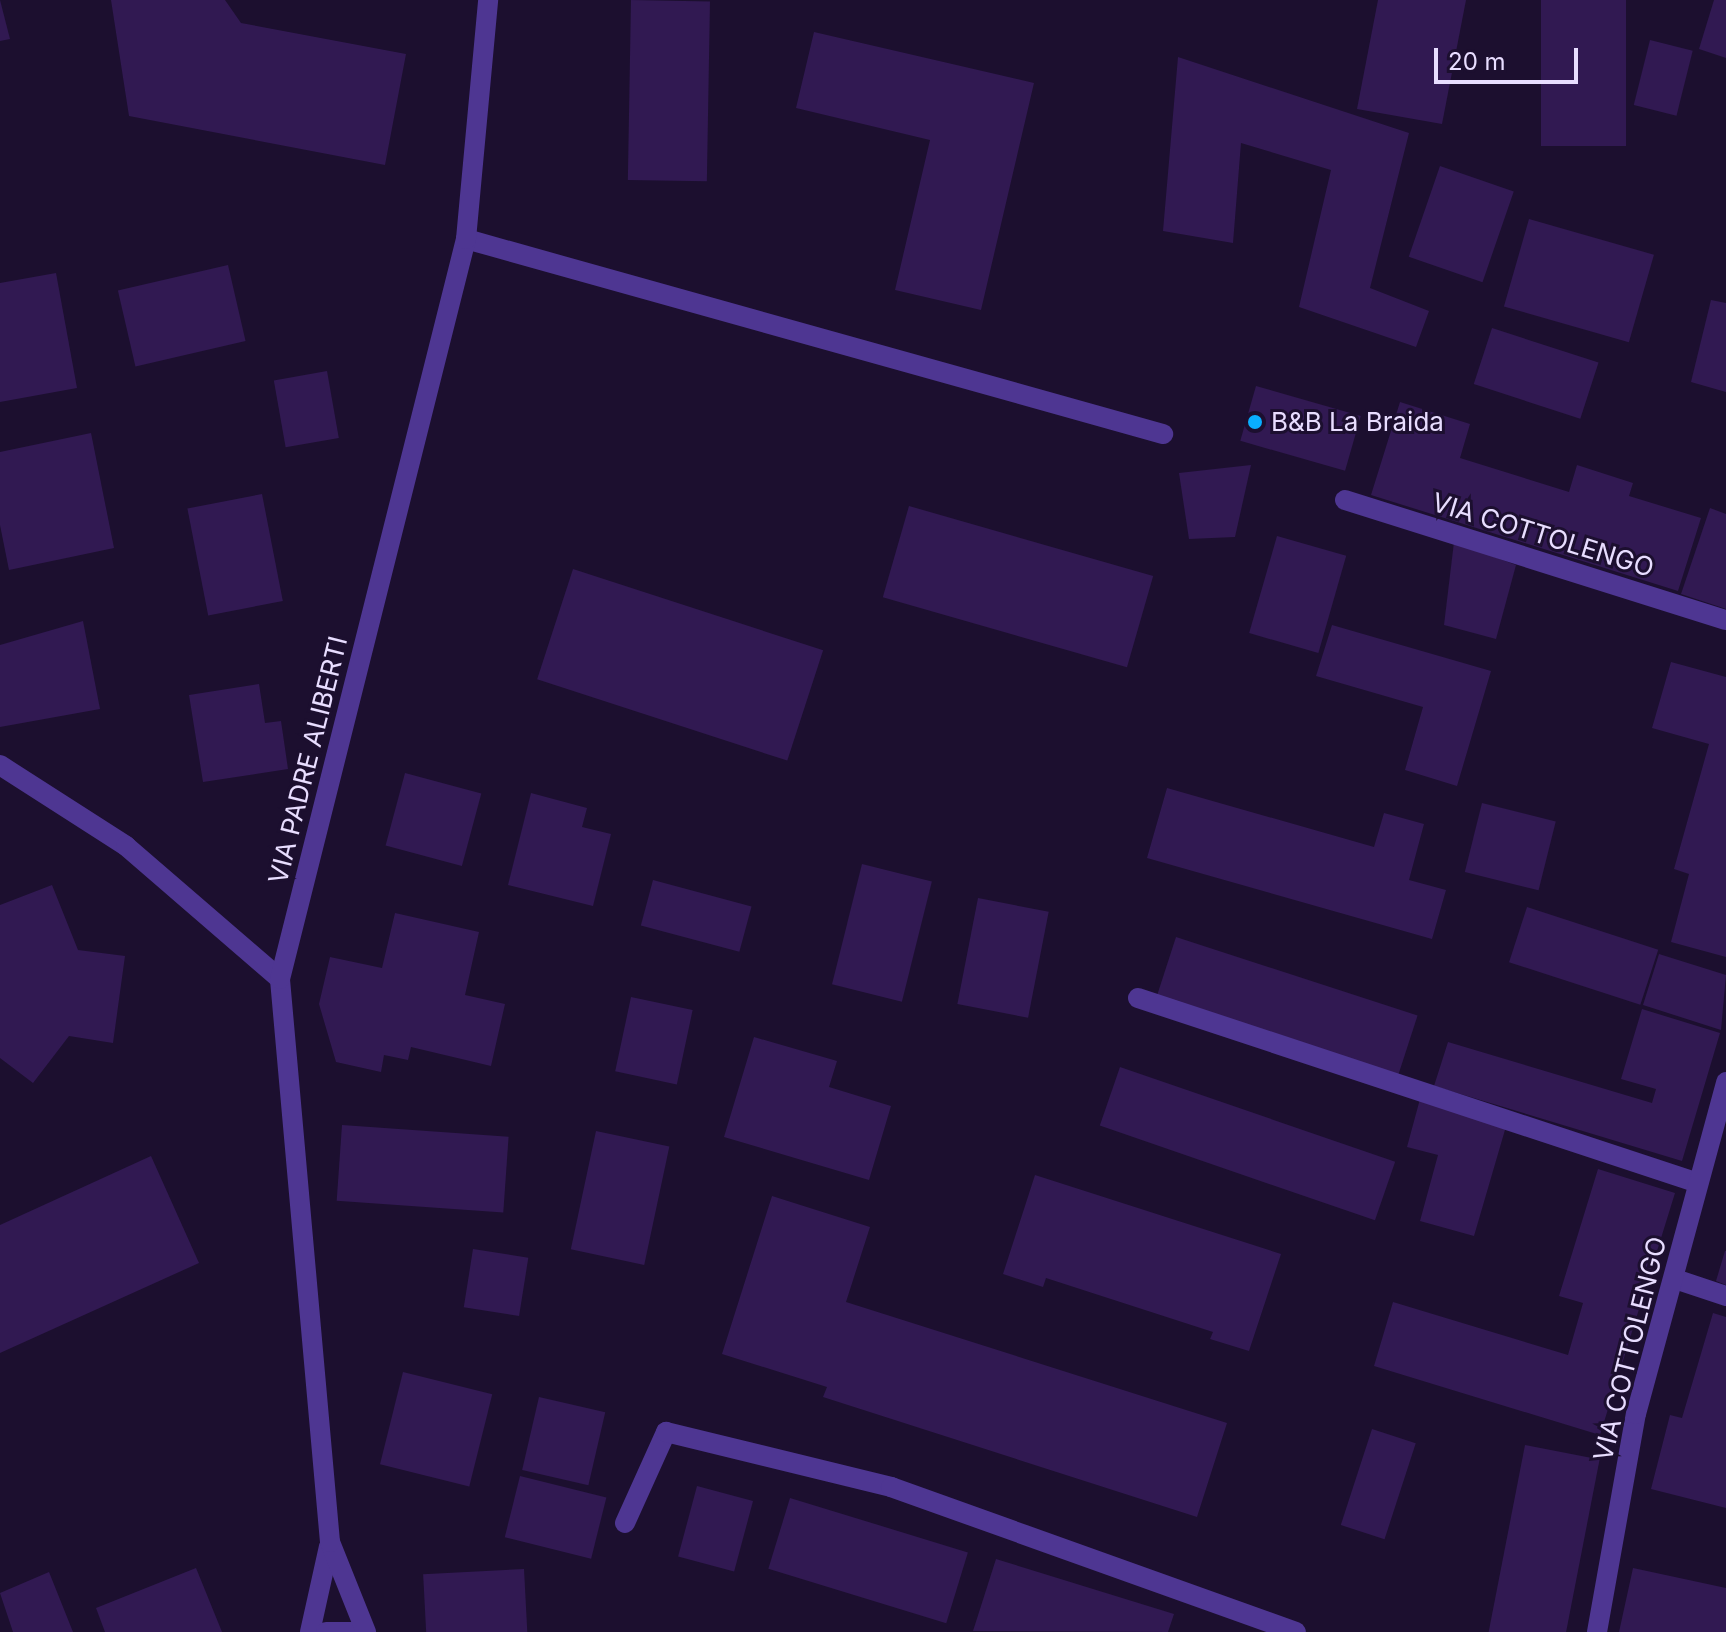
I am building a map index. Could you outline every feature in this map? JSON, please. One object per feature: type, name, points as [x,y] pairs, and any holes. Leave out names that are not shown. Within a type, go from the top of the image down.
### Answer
[{"type":"street","name":"VIA PADRE ALIBERTI","points":[[366,1632],[330,1542],[280,979],[466,239],[488,0]]},
{"type":"street","points":[[466,239],[1163,434]]},
{"type":"street","name":"VIA COTTOLENGO","points":[[1345,500],[1726,620]]},
{"type":"street","points":[[0,765],[126,846],[280,979]]},
{"type":"street","points":[[1138,998],[1698,1183]]},
{"type":"street","name":"VIA COTTOLENGO","points":[[1597,1632],[1636,1414],[1726,1082]]},
{"type":"street","points":[[1675,1279],[1726,1296]]},
{"type":"street","points":[[625,1523],[666,1432],[891,1487],[1296,1632]]},
{"type":"street","name":"VIA PADRE ALIBERTI","points":[[310,1632],[330,1542]]},
{"type":"street","points":[[326,1632],[356,1632]]},
{"type":"building","points":[[0,0],[10,39],[0,41]]},
{"type":"building","points":[[111,0],[225,0],[241,23],[406,54],[385,165],[129,116]]},
{"type":"building","points":[[631,0],[710,1],[707,181],[628,180]]},
{"type":"building","points":[[1378,0],[1466,0],[1442,124],[1357,109]]},
{"type":"building","points":[[1541,0],[1626,0],[1626,146],[1541,146]]},
{"type":"building","points":[[1714,0],[1726,0],[1726,58],[1699,49]]},
{"type":"building","points":[[814,32],[1034,83],[981,310],[895,290],[930,140],[796,108]]},
{"type":"building","points":[[1650,40],[1693,51],[1676,116],[1634,105]]},
{"type":"building","points":[[1178,57],[1409,133],[1370,288],[1429,311],[1416,347],[1299,307],[1331,170],[1241,143],[1233,243],[1163,231]]},
{"type":"building","points":[[1440,166],[1514,191],[1482,282],[1409,257]]},
{"type":"building","points":[[1529,219],[1654,255],[1629,342],[1504,306]]},
{"type":"building","points":[[228,265],[246,341],[135,366],[118,290]]},
{"type":"building","points":[[56,273],[77,388],[0,402],[0,283]]},
{"type":"building","points":[[1711,300],[1726,303],[1726,392],[1691,382]]},
{"type":"building","points":[[1492,328],[1599,363],[1580,419],[1474,384]]},
{"type":"building","points":[[327,371],[339,438],[286,447],[274,380]]},
{"type":"building","points":[[1256,386],[1361,416],[1345,471],[1240,441]]},
{"type":"building","points":[[1400,402],[1470,424],[1460,458],[1569,492],[1577,465],[1633,483],[1629,496],[1701,518],[1678,591],[1371,495]]},
{"type":"building","points":[[91,433],[114,548],[9,570],[0,525],[0,452]]},
{"type":"building","points":[[1251,465],[1235,537],[1189,539],[1179,473]]},
{"type":"building","points":[[262,494],[283,601],[208,615],[187,509]]},
{"type":"building","points":[[909,506],[1153,576],[1127,667],[883,597]]},
{"type":"building","points":[[1710,508],[1726,514],[1726,609],[1681,594]]},
{"type":"building","points":[[1277,536],[1346,556],[1318,653],[1249,633]]},
{"type":"building","points":[[1454,542],[1516,565],[1496,639],[1444,625]]},
{"type":"building","points":[[573,569],[823,650],[787,761],[537,679]]},
{"type":"building","points":[[83,621],[100,709],[0,727],[0,645]]},
{"type":"building","points":[[1332,625],[1491,671],[1457,786],[1405,770],[1423,707],[1316,676]]},
{"type":"building","points":[[1671,662],[1726,677],[1726,957],[1671,942],[1689,874],[1674,869],[1709,744],[1652,728]]},
{"type":"building","points":[[259,684],[265,723],[281,721],[288,769],[203,782],[189,695]]},
{"type":"building","points":[[405,773],[481,793],[462,866],[386,845]]},
{"type":"building","points":[[1167,788],[1374,847],[1384,813],[1424,824],[1409,880],[1446,890],[1432,939],[1147,858]]},
{"type":"building","points":[[531,793],[587,808],[582,827],[611,834],[593,906],[508,885]]},
{"type":"building","points":[[1482,803],[1556,821],[1539,890],[1465,872]]},
{"type":"building","points":[[862,864],[932,881],[902,1002],[832,984]]},
{"type":"building","points":[[653,880],[752,906],[739,952],[641,925]]},
{"type":"building","points":[[52,885],[78,950],[125,956],[113,1043],[69,1036],[33,1083],[0,1058],[0,905]]},
{"type":"building","points":[[978,898],[1049,912],[1028,1018],[957,1004]]},
{"type":"building","points":[[1527,907],[1658,950],[1640,1005],[1509,962]]},
{"type":"building","points":[[395,913],[479,932],[465,995],[505,1004],[491,1066],[411,1047],[408,1060],[384,1055],[381,1072],[336,1062],[319,1004],[330,957],[382,968]]},
{"type":"building","points":[[1176,937],[1418,1015],[1398,1075],[1157,997]]},
{"type":"building","points":[[1659,954],[1726,975],[1721,1030],[1643,1005]]},
{"type":"building","points":[[631,997],[693,1010],[677,1084],[615,1071]]},
{"type":"building","points":[[1642,1009],[1720,1033],[1682,1161],[1434,1086],[1448,1042],[1652,1103],[1656,1089],[1621,1079]]},
{"type":"building","points":[[754,1037],[837,1061],[829,1087],[891,1106],[869,1180],[724,1137]]},
{"type":"building","points":[[1120,1067],[1395,1162],[1375,1220],[1100,1126]]},
{"type":"building","points":[[1420,1099],[1507,1123],[1474,1236],[1420,1221],[1438,1155],[1407,1147]]},
{"type":"building","points":[[342,1125],[509,1137],[503,1212],[337,1201]]},
{"type":"building","points":[[596,1131],[669,1147],[644,1265],[571,1249]]},
{"type":"building","points":[[151,1156],[199,1263],[0,1353],[0,1225]]},
{"type":"building","points":[[1598,1169],[1675,1193],[1600,1435],[1374,1366],[1393,1302],[1568,1355],[1583,1303],[1559,1296]]},
{"type":"building","points":[[1035,1175],[1281,1254],[1249,1351],[1210,1339],[1213,1332],[1046,1278],[1043,1287],[1003,1274]]},
{"type":"building","points":[[772,1196],[870,1227],[846,1302],[1227,1423],[1197,1517],[823,1397],[827,1387],[722,1354]]},
{"type":"building","points":[[473,1249],[528,1258],[519,1316],[464,1307]]},
{"type":"building","points":[[1726,1251],[1726,1285],[1716,1281]]},
{"type":"building","points":[[1713,1313],[1726,1317],[1726,1508],[1651,1489],[1670,1415],[1682,1418]]},
{"type":"building","points":[[403,1372],[492,1394],[469,1486],[380,1464]]},
{"type":"building","points":[[539,1397],[605,1412],[588,1485],[522,1470]]},
{"type":"building","points":[[1372,1429],[1416,1443],[1385,1539],[1341,1525]]},
{"type":"building","points":[[1525,1445],[1600,1460],[1566,1632],[1489,1632]]},
{"type":"building","points":[[520,1476],[606,1498],[591,1559],[505,1537]]},
{"type":"building","points":[[697,1486],[753,1501],[734,1572],[678,1557]]},
{"type":"building","points":[[790,1498],[968,1552],[946,1623],[768,1569]]},
{"type":"building","points":[[996,1559],[1174,1614],[1168,1632],[973,1631]]},
{"type":"building","points":[[196,1568],[222,1632],[105,1632],[96,1608]]},
{"type":"building","points":[[1633,1568],[1726,1588],[1726,1632],[1619,1632]]},
{"type":"building","points":[[524,1569],[527,1632],[426,1632],[423,1574]]},
{"type":"building","points":[[49,1572],[73,1632],[13,1632],[0,1593]]},
{"type":"place","name":"B&B La Braida","points":[[1255,422]]}]
